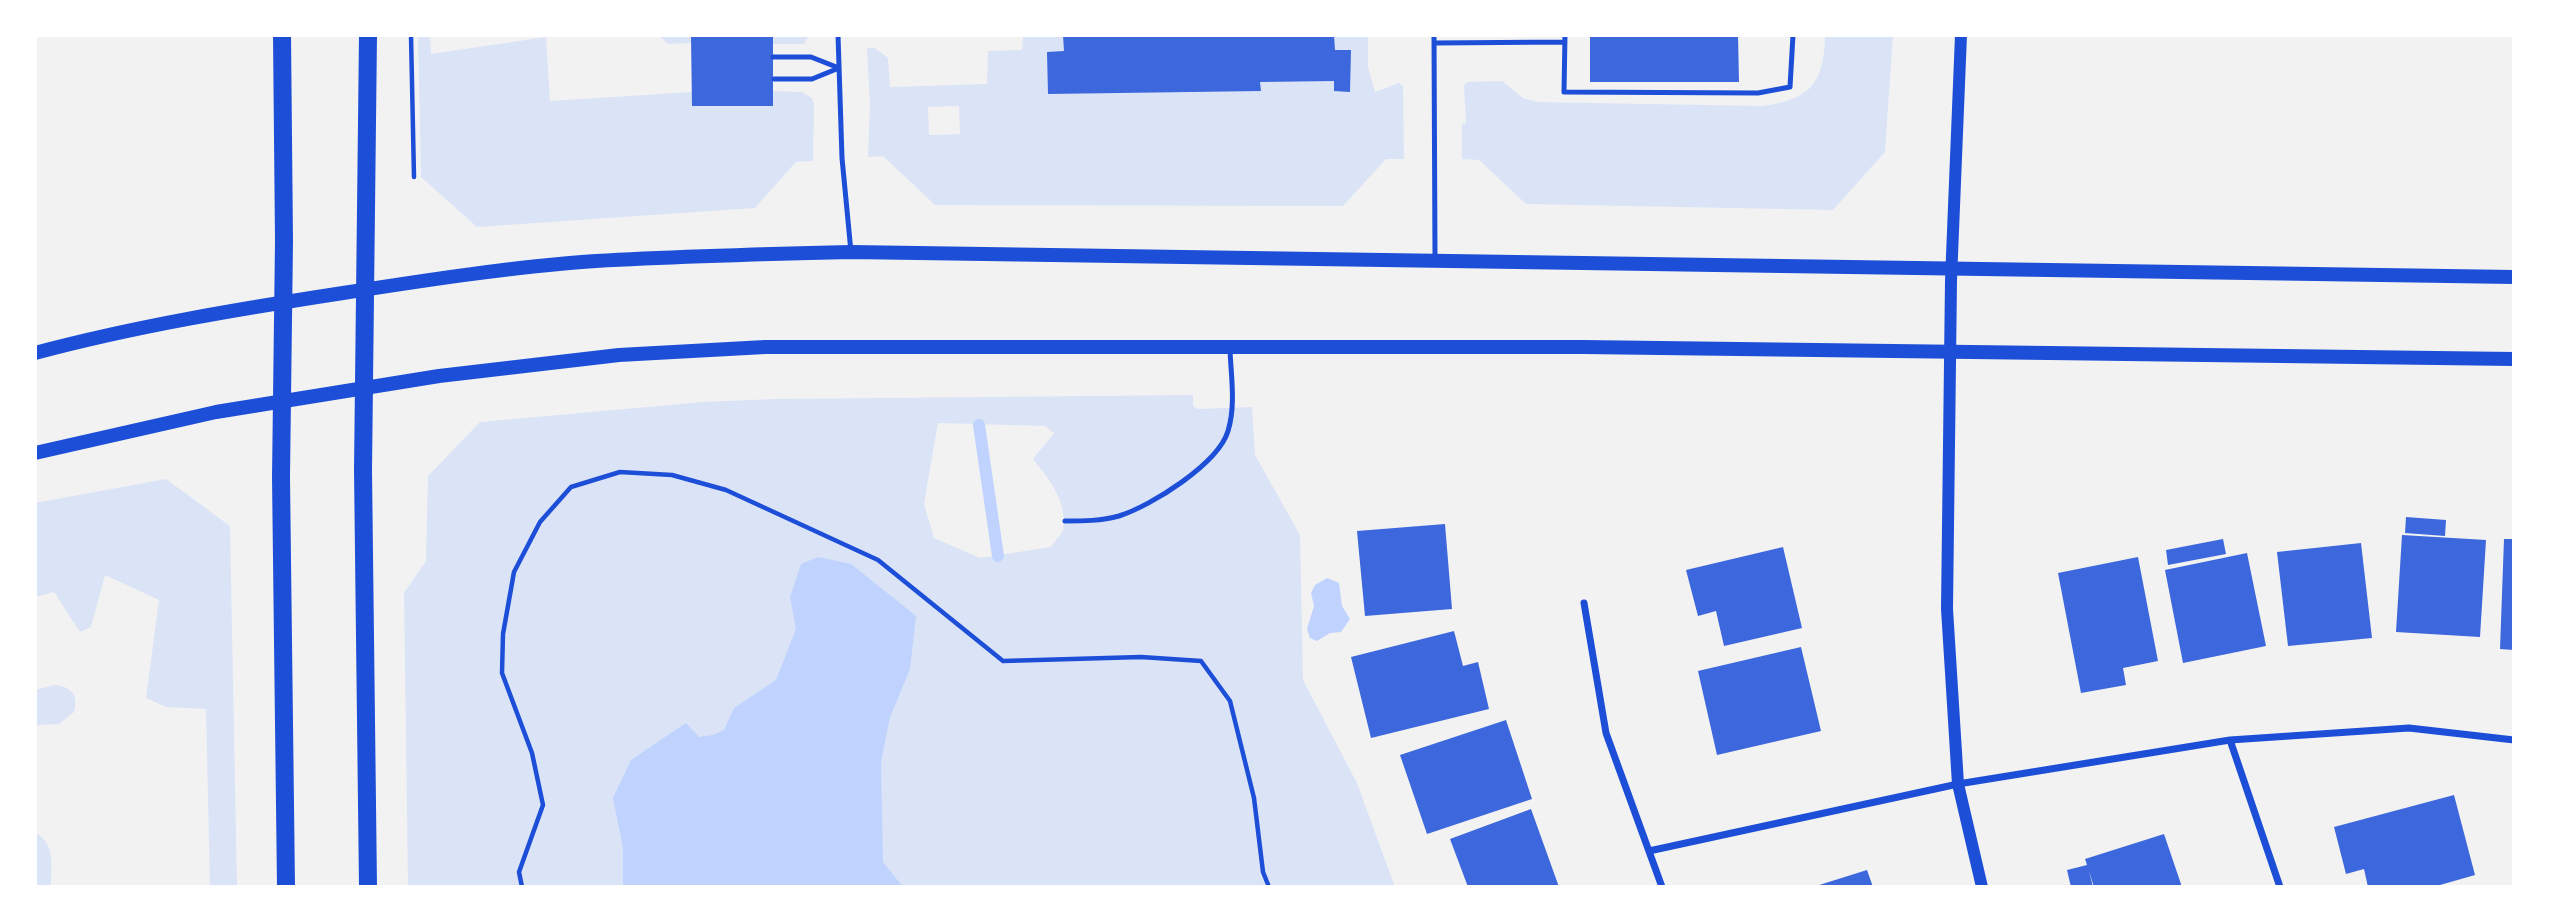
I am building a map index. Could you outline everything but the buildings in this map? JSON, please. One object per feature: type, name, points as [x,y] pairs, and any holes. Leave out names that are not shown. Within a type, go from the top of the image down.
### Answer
[{"type":"main road","points":[[282,35],[281,402],[286,887]]},
{"type":"main road","points":[[368,35],[364,388],[368,887]]},
{"type":"main road","points":[[35,353],[137,328],[283,302],[593,261],[851,252],[2514,277]]},
{"type":"main road","points":[[35,453],[216,412],[364,388],[619,355],[765,347],[1230,346],[1952,351],[2514,359]]},
{"type":"street","points":[[1961,35],[1952,268],[1947,609],[1958,784],[1982,887]]},
{"type":"street","points":[[1584,603],[1606,733],[1661,887]]},
{"type":"street","points":[[1649,851],[1958,784],[2230,740],[2409,728],[2514,740]]},
{"type":"street","points":[[2230,740],[2280,887]]},
{"type":"lane","points":[[838,35],[842,158],[851,252]]},
{"type":"lane","points":[[1434,35],[1435,260]]},
{"type":"lane","points":[[1565,35],[1564,92],[1758,93],[1790,87],[1793,35]]},
{"type":"lane","points":[[1434,43],[1518,38],[1565,42]]},
{"type":"lane","points":[[773,57],[811,57],[839,68]]},
{"type":"lane","points":[[774,79],[812,79],[839,68]]},
{"type":"lane","points":[[1065,522],[1101,520],[1143,505],[1169,491],[1213,452],[1227,434],[1232,413],[1230,346]]},
{"type":"lane","points":[[280,887],[285,845]]},
{"type":"path","points":[[411,35],[414,177]]},
{"type":"path","points":[[522,887],[519,872],[543,805],[532,753],[502,673],[503,634],[514,572],[540,522],[571,487],[620,472],[672,475],[726,490],[878,560],[1003,661],[1141,657],[1201,661],[1230,701],[1254,798],[1263,872],[1269,887]]},
{"type":"shaded area","points":[[418,35],[430,35],[431,54],[546,37],[550,101],[692,92],[692,106],[773,106],[773,91],[802,92],[812,98],[814,104],[813,161],[796,162],[755,208],[477,227],[421,177]]},
{"type":"shaded area","points":[[659,35],[691,35],[692,43],[668,44]]},
{"type":"shaded area","points":[[773,35],[809,35],[804,44],[773,44]]},
{"type":"shaded area","points":[[1023,35],[1368,35],[1368,67],[1375,92],[1399,83],[1403,86],[1404,159],[1386,159],[1343,206],[935,205],[883,156],[868,157],[870,105],[867,48],[875,48],[888,58],[890,87],[987,84],[988,51],[1022,50]],"holes":[[[959,106],[960,134],[929,135],[928,107]]]},
{"type":"shaded area","points":[[1825,35],[1893,35],[1885,152],[1833,210],[1526,204],[1479,160],[1462,159],[1462,124],[1466,123],[1464,86],[1467,82],[1502,81],[1523,98],[1537,102],[1763,106],[1793,99],[1812,86],[1822,65]]},
{"type":"shaded area","points":[[1193,395],[1193,406],[1198,409],[1252,407],[1255,455],[1300,535],[1303,680],[1357,783],[1395,887],[408,887],[404,593],[426,561],[428,476],[480,422],[703,402]],"holes":[[[938,423],[1045,426],[1054,433],[1033,459],[1056,492],[1064,521],[1063,531],[1051,547],[980,558],[934,538],[924,504]]]},
{"type":"shaded area","points":[[166,479],[230,526],[237,887],[210,887],[206,709],[166,707],[146,698],[159,600],[105,575],[91,627],[80,632],[54,592],[35,597],[35,503]]},
{"type":"shaded area","points":[[54,685],[65,687],[72,692],[74,712],[59,724],[35,725],[35,690]]},
{"type":"shaded area","points":[[35,833],[42,837],[49,849],[51,887],[35,887]]},
{"type":"water","points":[[818,557],[851,564],[916,616],[910,669],[890,717],[881,762],[883,862],[903,887],[623,887],[623,848],[613,798],[631,760],[686,723],[699,737],[724,730],[734,708],[776,680],[796,629],[790,597],[801,564]]},
{"type":"water","points":[[1327,578],[1339,583],[1342,606],[1350,619],[1341,632],[1330,633],[1317,641],[1310,638],[1307,629],[1314,606],[1311,593],[1315,585]]},
{"type":"waterway","points":[[979,425],[998,556]]}]
